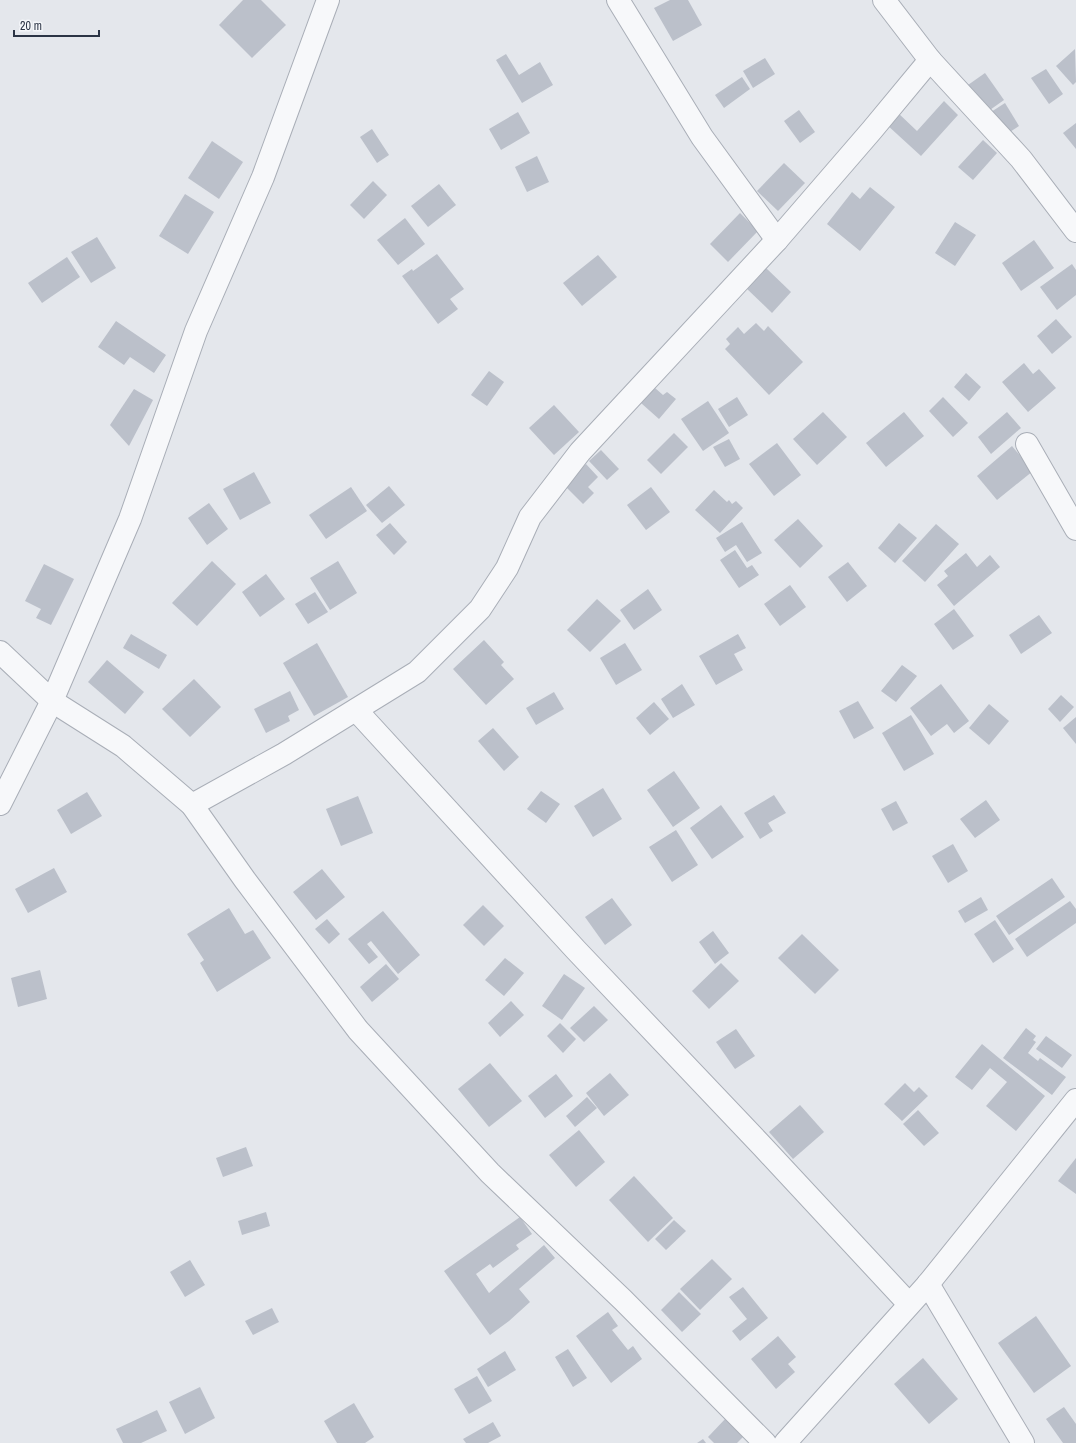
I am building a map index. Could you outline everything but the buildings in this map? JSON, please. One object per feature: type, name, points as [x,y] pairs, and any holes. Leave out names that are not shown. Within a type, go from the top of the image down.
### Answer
[{"type":"street","points":[[0,804],[52,701],[130,519],[196,331],[263,178],[328,0]]},
{"type":"street","points":[[618,0],[702,137],[777,240]]},
{"type":"street","points":[[884,0],[930,60],[1021,159],[1076,231]]},
{"type":"street","points":[[192,805],[284,754],[417,672],[480,609],[507,568],[530,517],[580,452],[777,240],[930,60]]},
{"type":"street","points":[[1027,444],[1076,529]]},
{"type":"street","points":[[0,652],[52,701],[123,746],[192,805],[245,880],[358,1030],[490,1173],[623,1300],[765,1443]]},
{"type":"street","points":[[356,710],[576,950],[764,1147],[910,1304]]},
{"type":"street","points":[[784,1443],[928,1284],[1076,1100]]},
{"type":"street","points":[[928,1284],[1023,1443]]}]
